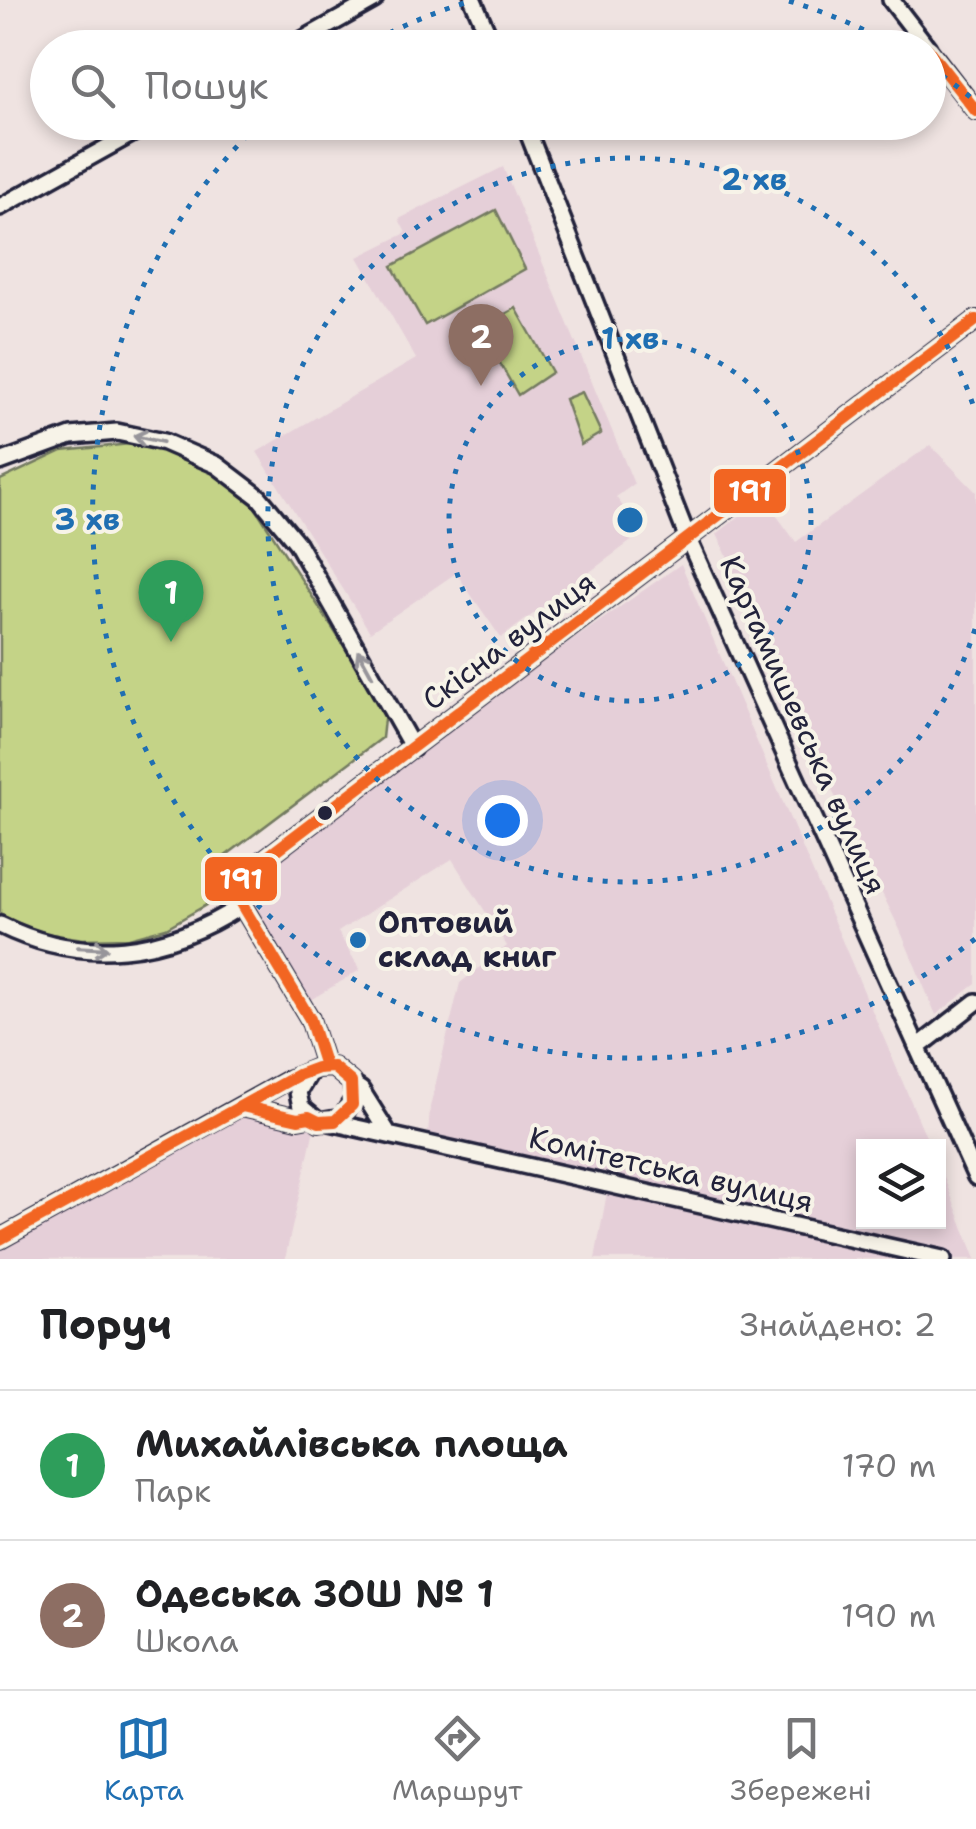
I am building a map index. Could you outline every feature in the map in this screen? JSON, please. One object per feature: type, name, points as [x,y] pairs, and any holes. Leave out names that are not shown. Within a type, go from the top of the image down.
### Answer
[{"type":"street","points":[[320,30],[374,0]]},
{"type":"street","points":[[473,0],[486,30]]},
{"type":"street","points":[[892,0],[914,30]]},
{"type":"street","points":[[946,72],[976,111]]},
{"type":"street","points":[[0,207],[121,140]]},
{"type":"street","name":"Картамишевська вулиця","points":[[531,140],[688,538],[976,1178]]},
{"type":"street","name":"Cкісна вулиця","points":[[242,905],[241,877],[279,846],[976,320]]},
{"type":"street","points":[[0,462],[70,436],[117,432],[164,442],[216,465],[259,498],[297,543],[413,748]]},
{"type":"street","points":[[0,924],[58,946],[128,949],[188,936],[242,905],[310,1019],[318,1069]]},
{"type":"street","points":[[918,1046],[976,1002]]},
{"type":"street","points":[[318,1069],[298,1092],[301,1107],[320,1122],[330,1122],[348,1112],[354,1098],[352,1084]]},
{"type":"street","points":[[0,1239],[298,1074],[318,1069],[340,1070],[361,1090],[388,1133]]},
{"type":"street","points":[[242,1106],[298,1119],[309,1116]]},
{"type":"street","name":"Комітетська вулиця","points":[[330,1122],[942,1259]]},
{"type":"shaded area","points":[[503,167],[634,484],[616,497],[642,533],[501,638],[456,573],[370,632],[257,452],[416,359],[358,257],[406,233],[399,219]]},
{"type":"shaded area","points":[[930,445],[976,492],[976,984],[936,1015],[717,534],[763,497],[796,542]]},
{"type":"shaded area","points":[[681,564],[927,1139],[856,1139],[856,1229],[946,1229],[946,1183],[976,1259],[951,1259],[428,1136],[430,1107],[460,983],[507,946],[452,859],[338,932],[360,970],[302,1005],[243,905],[242,878],[280,846]]},
{"type":"shaded area","points":[[234,1113],[314,1129],[285,1259],[0,1259],[0,1241]]},
{"type":"shaded area","points":[[608,1187],[913,1259],[595,1259]]},
{"type":"green space","points":[[496,210],[525,269],[425,325],[392,266]]},
{"type":"green space","points":[[516,308],[552,372],[518,395],[480,328]]},
{"type":"green space","points":[[582,392],[601,433],[581,445],[565,399]]},
{"type":"green space","points":[[130,444],[183,453],[242,487],[385,710],[382,738],[216,863],[206,905],[166,928],[129,938],[83,939],[37,932],[0,914],[0,480],[62,451]]},
{"type":"transit line","name":"191","points":[[946,73],[976,111]]},
{"type":"transit line","name":"191","points":[[325,1066],[310,1019],[242,905],[241,877],[976,320]]},
{"type":"transit line","name":"191","points":[[333,1067],[351,1082],[352,1105],[335,1121],[298,1119],[242,1106],[0,1239],[298,1075],[333,1067]]},
{"type":"place","name":"Одеська ЗОШ № 1","points":[[481,386]]},
{"type":"place","name":"Михайлівська площа","points":[[171,642]]},
{"type":"place","name":"Оптовий склад книг","points":[[358,940]]}]
